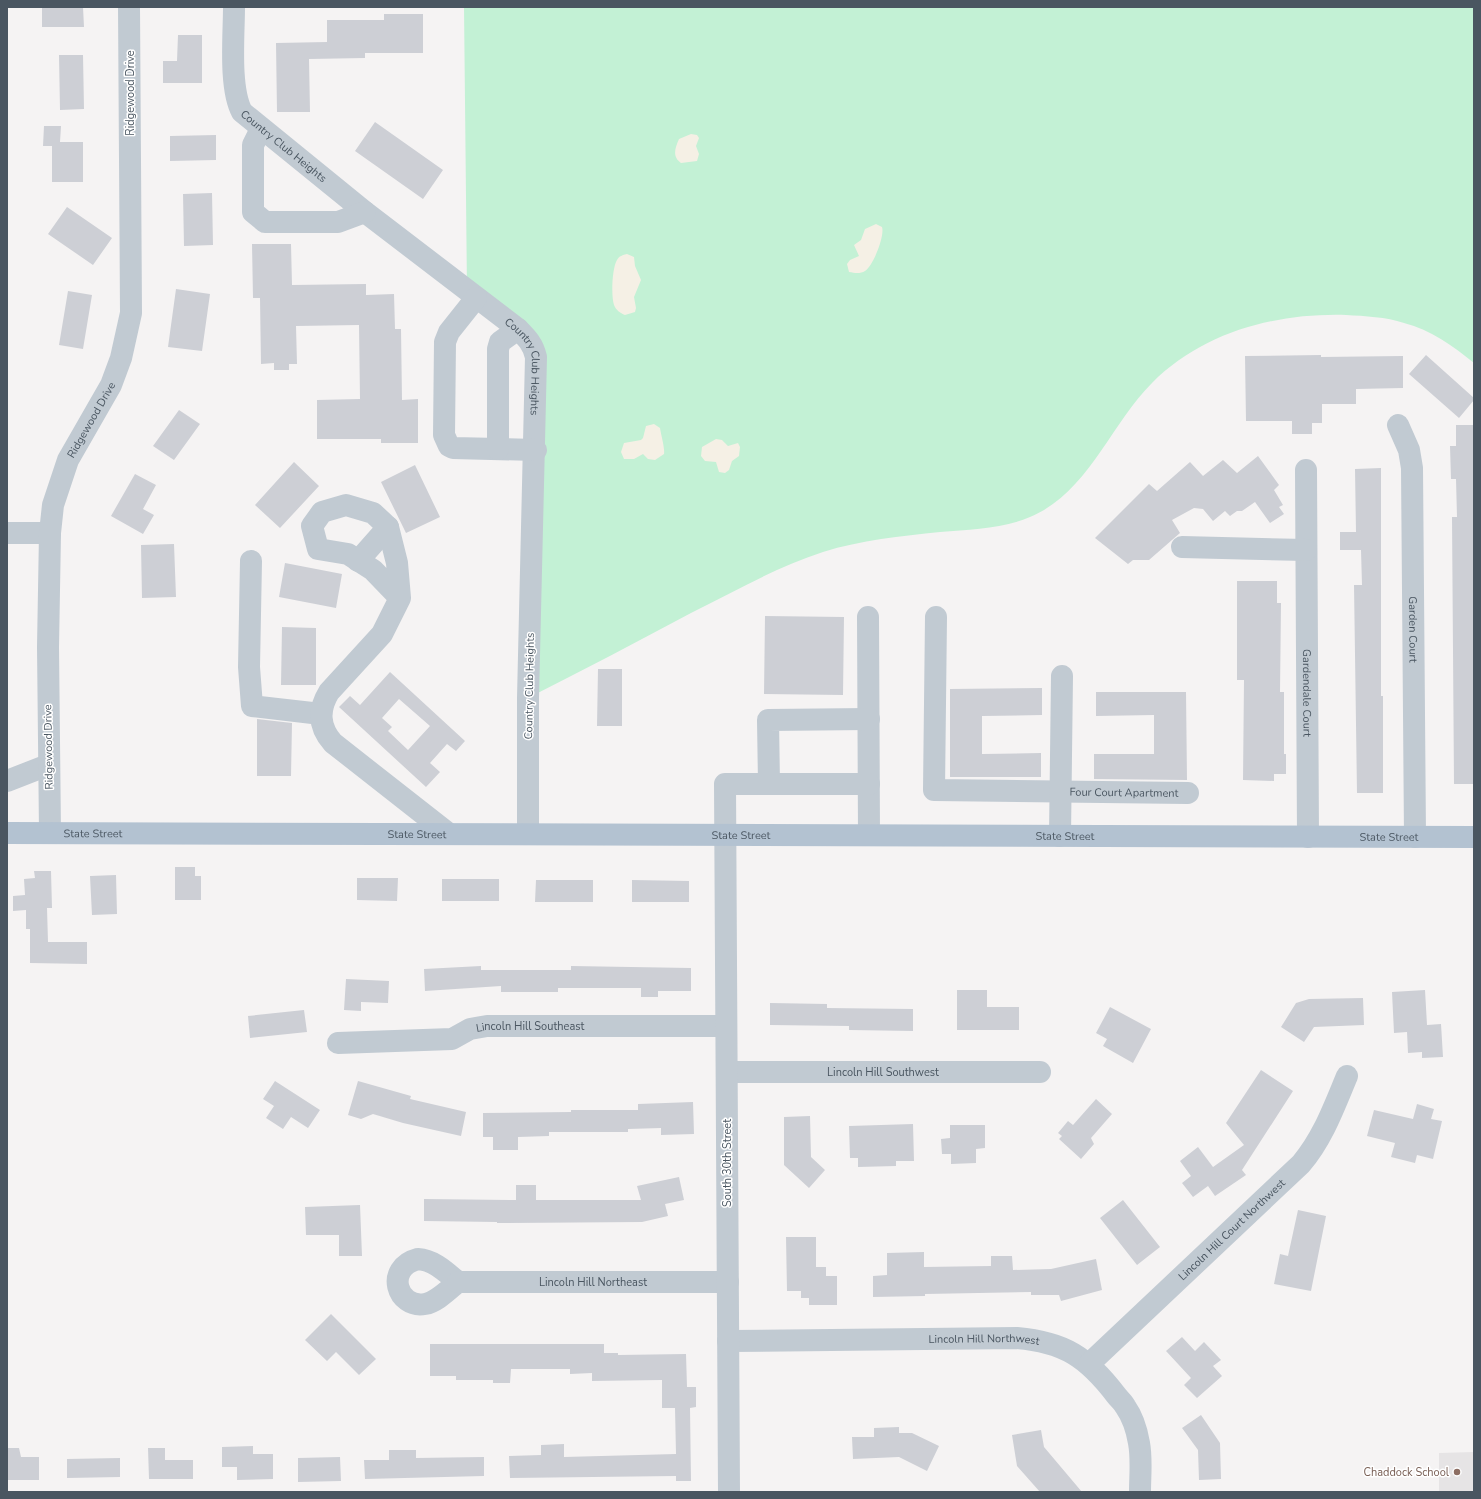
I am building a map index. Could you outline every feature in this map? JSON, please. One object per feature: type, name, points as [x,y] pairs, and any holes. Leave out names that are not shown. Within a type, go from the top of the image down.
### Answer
[{"type":"main road","name":"State Street","points":[[7,833],[1474,837]]},
{"type":"street","name":"Ridgewood Drive","points":[[50,833],[48,765],[50,532],[53,505],[60,482],[79,439],[101,406],[122,358],[131,313],[129,7]]},
{"type":"street","name":"Country Club Heights","points":[[234,7],[236,95],[242,112],[261,129],[366,212],[518,329],[531,342],[536,357],[536,450],[528,698],[528,834]]},
{"type":"street","points":[[261,129],[253,145],[253,212],[265,222],[338,222],[366,212]]},
{"type":"street","points":[[476,298],[449,332],[445,342],[444,434],[449,446],[453,448],[536,450]]},
{"type":"street","points":[[498,449],[498,349],[500,342],[518,329]]},
{"type":"street","name":"Garden Court","points":[[1398,424],[1409,450],[1412,468],[1415,837]]},
{"type":"street","name":"Gardendale Court","points":[[1306,470],[1308,837]]},
{"type":"street","points":[[400,598],[372,570],[348,554],[318,549],[312,526],[322,512],[346,505],[373,512],[388,527],[397,563],[400,598],[382,634],[329,692],[320,714],[323,727],[327,736],[333,743],[449,834]]},
{"type":"street","points":[[358,561],[388,527]]},
{"type":"street","points":[[7,533],[50,532]]},
{"type":"street","points":[[1182,547],[1306,550]]},
{"type":"street","points":[[251,561],[249,667],[252,706],[320,714]]},
{"type":"street","points":[[868,617],[869,835]]},
{"type":"street","name":"Four Court Apartment","points":[[936,617],[934,790],[1188,793]]},
{"type":"street","name":"Four Court Apartment","points":[[1060,836],[1062,676]]},
{"type":"street","points":[[868,719],[768,720],[769,784],[869,784]]},
{"type":"street","points":[[7,781],[48,765]]},
{"type":"street","name":"South 30th Street","points":[[729,1492],[725,784],[769,784]]},
{"type":"street","name":"Lincoln Hill Southeast","points":[[338,1043],[452,1040],[470,1029],[487,1026],[726,1026]]},
{"type":"street","name":"Lincoln Hill Southwest","points":[[727,1072],[1040,1072]]},
{"type":"street","name":"Lincoln Hill Court Northwest","points":[[1089,1364],[1301,1164],[1315,1149],[1347,1076]]},
{"type":"street","name":"Lincoln Hill Northeast","points":[[458,1282],[728,1282]]},
{"type":"street","name":"Lincoln Hill Northwest","points":[[728,1341],[1017,1338],[1053,1344],[1070,1352],[1089,1364],[1106,1381],[1125,1405],[1139,1443],[1140,1492]]},
{"type":"shaded area","name":"Chaddock School","points":[[1474,1452],[1474,1492],[1439,1492],[1439,1453]]},
{"type":"green space","points":[[464,7],[1474,7],[1474,363],[1432,334],[1414,326],[1383,318],[1368,316],[1319,315],[1267,322],[1242,329],[1217,339],[1172,365],[1152,383],[1137,400],[1097,457],[1068,492],[1050,506],[1030,517],[997,526],[866,541],[806,558],[740,588],[528,698],[536,357],[467,291]]},
{"type":"sand","points":[[691,134],[697,135],[699,138],[696,146],[699,154],[697,161],[681,163],[675,155],[676,146],[679,139]]},
{"type":"sand","points":[[876,224],[882,227],[882,237],[875,257],[865,271],[857,273],[849,272],[847,264],[850,260],[859,256],[854,245],[861,240],[865,229]]},
{"type":"sand","points":[[627,254],[634,257],[635,266],[641,280],[634,297],[636,308],[635,312],[625,315],[618,311],[614,305],[612,282],[617,260],[623,255]]},
{"type":"sand","points":[[654,424],[660,428],[664,454],[655,460],[648,459],[643,454],[634,459],[624,459],[621,452],[624,443],[641,440],[643,438],[646,426]]},
{"type":"sand","points":[[716,439],[722,440],[728,446],[738,443],[740,447],[739,456],[732,461],[729,470],[725,473],[719,472],[716,462],[705,461],[701,456],[702,447]]},
{"type":"building","points":[[42,7],[83,7],[84,27],[42,27]]},
{"type":"building","points":[[384,14],[423,14],[423,53],[365,53],[365,58],[309,59],[310,112],[277,112],[276,43],[327,42],[327,20],[384,20]]},
{"type":"building","points":[[178,35],[202,35],[202,83],[163,83],[163,61],[177,61]]},
{"type":"building","points":[[59,55],[83,55],[84,109],[60,110]]},
{"type":"building","points":[[375,122],[443,170],[423,199],[355,151]]},
{"type":"building","points":[[44,126],[61,126],[60,142],[83,142],[83,182],[52,182],[52,146],[43,146]]},
{"type":"building","points":[[216,135],[216,160],[170,161],[170,136]]},
{"type":"building","points":[[212,193],[213,245],[184,246],[183,194]]},
{"type":"building","points":[[67,207],[112,238],[93,265],[48,234]]},
{"type":"building","points":[[252,244],[291,244],[292,285],[366,284],[366,295],[394,294],[395,329],[401,329],[402,400],[418,399],[418,443],[381,443],[381,439],[317,439],[317,400],[360,399],[359,325],[296,326],[297,364],[289,364],[289,370],[274,370],[274,363],[261,364],[260,298],[253,298]]},
{"type":"building","points":[[176,289],[210,294],[202,351],[168,347]]},
{"type":"building","points":[[68,291],[92,295],[83,349],[59,345]]},
{"type":"building","points":[[1321,355],[1321,357],[1403,356],[1403,388],[1356,389],[1356,404],[1322,404],[1322,423],[1312,423],[1312,434],[1292,434],[1292,421],[1246,421],[1245,356]]},
{"type":"building","points":[[1426,355],[1474,398],[1459,418],[1409,374]]},
{"type":"building","points":[[179,410],[200,424],[174,460],[153,446]]},
{"type":"building","points":[[1456,425],[1474,425],[1474,784],[1454,784],[1452,517],[1457,517],[1456,479],[1451,479],[1450,446],[1456,446]]},
{"type":"building","points":[[1258,456],[1279,485],[1274,490],[1283,505],[1279,507],[1284,514],[1270,523],[1255,502],[1242,511],[1237,511],[1230,516],[1225,511],[1213,521],[1203,509],[1194,508],[1172,520],[1180,533],[1149,560],[1133,560],[1128,564],[1095,538],[1149,484],[1157,491],[1190,462],[1203,476],[1223,460],[1237,473]]},
{"type":"building","points":[[294,462],[319,486],[280,528],[255,505]]},
{"type":"building","points":[[415,465],[440,517],[406,533],[381,482]]},
{"type":"building","points":[[1381,468],[1381,696],[1383,696],[1383,793],[1357,793],[1354,585],[1362,585],[1361,550],[1340,550],[1340,532],[1356,532],[1355,469]]},
{"type":"building","points":[[135,474],[156,485],[143,509],[154,515],[143,534],[111,516]]},
{"type":"building","points":[[174,544],[176,597],[142,598],[141,545]]},
{"type":"building","points":[[285,563],[342,574],[336,608],[279,597]]},
{"type":"building","points":[[1237,581],[1277,581],[1277,603],[1281,603],[1280,692],[1284,692],[1284,754],[1286,754],[1286,774],[1274,774],[1274,781],[1243,780],[1244,680],[1237,680]]},
{"type":"building","points":[[765,616],[844,617],[843,695],[764,694]]},
{"type":"building","points":[[282,627],[316,628],[316,685],[281,685]]},
{"type":"building","points":[[598,669],[622,669],[622,726],[597,726]]},
{"type":"building","points":[[390,672],[465,741],[456,751],[447,744],[430,763],[440,772],[426,787],[339,707],[350,696],[360,705]],"holes":[[[399,699],[430,726],[408,750],[388,731],[392,727],[382,718]]]},
{"type":"building","points":[[1042,688],[1042,715],[982,716],[982,754],[1041,753],[1041,777],[950,777],[950,689]]},
{"type":"building","points":[[1096,692],[1186,692],[1187,780],[1094,779],[1094,754],[1154,754],[1154,715],[1096,716]]},
{"type":"building","points":[[257,719],[292,723],[291,776],[257,776]]},
{"type":"building","points":[[175,867],[195,867],[195,876],[201,876],[201,900],[175,900]]},
{"type":"building","points":[[34,871],[51,871],[52,908],[47,908],[48,942],[87,942],[87,964],[30,963],[30,929],[26,929],[26,910],[13,911],[13,896],[25,895],[24,879],[35,878]]},
{"type":"building","points":[[116,875],[117,914],[92,915],[90,876]]},
{"type":"building","points":[[357,878],[398,878],[397,901],[357,900]]},
{"type":"building","points":[[442,879],[499,879],[499,901],[442,901]]},
{"type":"building","points":[[536,880],[593,880],[593,902],[535,902]]},
{"type":"building","points":[[632,880],[689,881],[689,902],[632,902]]},
{"type":"building","points":[[481,966],[481,970],[571,970],[571,966],[691,968],[691,991],[658,991],[658,997],[641,997],[641,988],[558,988],[558,992],[501,992],[501,986],[425,991],[424,969]]},
{"type":"building","points":[[346,979],[389,981],[388,1003],[361,1002],[361,1011],[344,1010]]},
{"type":"building","points":[[957,990],[987,990],[987,1007],[1019,1007],[1019,1030],[957,1030]]},
{"type":"building","points":[[1425,990],[1427,1025],[1441,1024],[1443,1057],[1422,1058],[1422,1052],[1408,1053],[1407,1032],[1394,1033],[1392,992]]},
{"type":"building","points":[[1363,998],[1364,1025],[1314,1027],[1304,1042],[1281,1027],[1296,1003],[1309,999]]},
{"type":"building","points":[[770,1003],[827,1004],[827,1008],[913,1009],[913,1031],[849,1030],[849,1026],[770,1025]]},
{"type":"building","points":[[1110,1007],[1151,1029],[1133,1063],[1103,1046],[1107,1039],[1096,1033]]},
{"type":"building","points":[[304,1010],[307,1032],[250,1038],[248,1016]]},
{"type":"building","points":[[1261,1070],[1293,1091],[1242,1170],[1246,1175],[1215,1196],[1208,1186],[1193,1197],[1182,1183],[1191,1176],[1180,1161],[1198,1147],[1213,1167],[1244,1145],[1226,1123]]},
{"type":"building","points":[[275,1081],[320,1110],[308,1128],[291,1117],[283,1129],[266,1118],[274,1106],[263,1099]]},
{"type":"building","points":[[358,1081],[411,1096],[410,1099],[466,1112],[461,1136],[403,1123],[373,1114],[361,1119],[348,1115]]},
{"type":"building","points":[[1096,1099],[1112,1114],[1091,1138],[1094,1144],[1081,1159],[1059,1139],[1062,1136],[1058,1133],[1068,1121],[1073,1125]]},
{"type":"building","points":[[693,1102],[694,1134],[661,1135],[661,1128],[628,1129],[628,1132],[549,1132],[549,1136],[518,1137],[518,1150],[493,1150],[493,1137],[483,1137],[483,1113],[571,1112],[571,1110],[638,1110],[638,1104]]},
{"type":"building","points":[[1417,1104],[1434,1109],[1431,1119],[1442,1121],[1433,1159],[1417,1155],[1415,1163],[1391,1157],[1395,1143],[1367,1136],[1374,1110],[1413,1119]]},
{"type":"building","points":[[810,1116],[811,1157],[825,1170],[809,1188],[784,1165],[784,1117]]},
{"type":"building","points":[[913,1124],[914,1161],[896,1161],[896,1166],[858,1167],[858,1158],[850,1158],[849,1126]]},
{"type":"building","points":[[950,1125],[985,1125],[985,1148],[976,1149],[976,1163],[951,1164],[951,1154],[942,1154],[941,1139],[950,1138]]},
{"type":"building","points":[[679,1177],[684,1200],[665,1204],[668,1216],[642,1222],[497,1223],[424,1221],[424,1199],[516,1200],[516,1185],[536,1185],[536,1200],[641,1200],[637,1186]]},
{"type":"building","points":[[1123,1200],[1160,1247],[1137,1265],[1100,1218]]},
{"type":"building","points":[[360,1205],[362,1256],[339,1256],[339,1235],[306,1235],[305,1207]]},
{"type":"building","points":[[1298,1210],[1326,1216],[1311,1291],[1274,1284],[1280,1254],[1288,1256]]},
{"type":"building","points":[[786,1237],[816,1237],[816,1267],[826,1267],[826,1276],[837,1276],[837,1305],[809,1305],[809,1298],[801,1298],[801,1291],[787,1291]]},
{"type":"building","points":[[924,1252],[924,1267],[991,1266],[991,1256],[1012,1256],[1013,1270],[1051,1269],[1096,1259],[1102,1290],[1061,1301],[1059,1295],[1031,1295],[1031,1292],[925,1294],[925,1296],[873,1297],[873,1276],[887,1275],[887,1253]]},
{"type":"building","points":[[331,1314],[376,1359],[359,1375],[336,1352],[327,1361],[305,1340]]},
{"type":"building","points":[[1182,1337],[1195,1351],[1204,1342],[1221,1360],[1213,1366],[1222,1376],[1197,1398],[1184,1385],[1191,1378],[1166,1351]]},
{"type":"building","points":[[430,1344],[604,1344],[604,1353],[618,1353],[618,1355],[686,1354],[687,1387],[696,1387],[696,1407],[690,1408],[691,1481],[676,1481],[676,1476],[510,1478],[509,1456],[541,1455],[541,1445],[564,1444],[564,1457],[676,1454],[675,1408],[662,1408],[662,1380],[592,1381],[592,1373],[570,1374],[570,1369],[511,1369],[510,1383],[493,1383],[493,1380],[456,1380],[456,1376],[430,1376]]},
{"type":"building","points":[[1201,1415],[1220,1443],[1221,1479],[1199,1480],[1198,1450],[1182,1428]]},
{"type":"building","points":[[899,1427],[899,1433],[912,1433],[939,1446],[927,1471],[899,1457],[853,1459],[852,1437],[874,1437],[874,1428]]},
{"type":"building","points":[[1041,1430],[1044,1447],[1082,1492],[1040,1492],[1017,1466],[1012,1435]]},
{"type":"building","points":[[253,1446],[253,1454],[273,1454],[273,1479],[237,1480],[237,1467],[222,1467],[222,1447]]},
{"type":"building","points":[[7,1448],[19,1448],[21,1457],[39,1457],[39,1480],[7,1480]]},
{"type":"building","points":[[148,1448],[165,1448],[165,1460],[193,1460],[193,1479],[149,1479]]},
{"type":"building","points":[[389,1450],[416,1450],[416,1458],[484,1457],[484,1476],[365,1479],[364,1460],[389,1460]]},
{"type":"building","points":[[340,1457],[341,1481],[298,1482],[298,1458]]},
{"type":"building","points":[[120,1458],[120,1477],[67,1478],[67,1459]]},
{"type":"place","name":"Chaddock School","points":[[1457,1472]]}]
